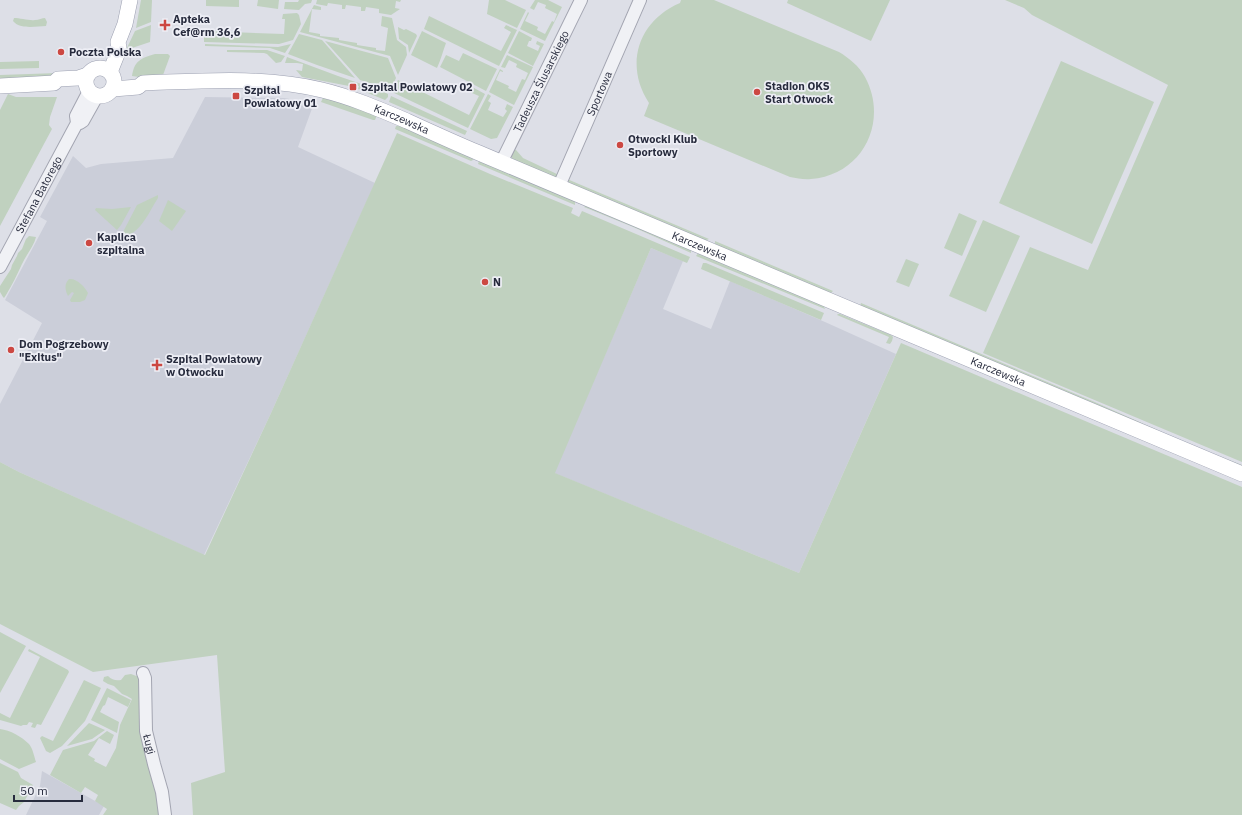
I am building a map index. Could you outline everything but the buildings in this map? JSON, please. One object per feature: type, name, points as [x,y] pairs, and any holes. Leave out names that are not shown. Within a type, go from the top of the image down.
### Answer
[{"type":"main road","points":[[0,86],[54,82],[58,79],[78,78],[90,88],[105,96],[108,94],[113,44],[118,42],[125,24],[130,0]]},
{"type":"main road","points":[[90,88],[92,71],[109,76]]},
{"type":"main road","name":"Karczewska","points":[[109,76],[138,87],[143,83],[212,81],[254,81],[291,84],[322,90],[350,98],[382,110],[501,162],[1242,474]]},
{"type":"street","name":"Tadeusza Ślusarskiego","points":[[501,162],[581,0]]},
{"type":"street","name":"Sportowa","points":[[559,186],[640,0]]},
{"type":"street","name":"Stefana Batorego","points":[[0,267],[77,123],[76,116],[90,88]]},
{"type":"street","name":"Ługi","points":[[143,673],[145,678],[146,731],[162,792],[165,815]]},
{"type":"shaded area","name":"Szpital Powiatowy w Otwocku","points":[[205,97],[284,98],[314,103],[298,147],[375,183],[271,413],[204,555],[19,472],[0,462],[0,404],[42,323],[5,300],[47,221],[40,217],[73,156],[86,168],[101,164],[173,158]]},
{"type":"shaded area","points":[[651,248],[683,261],[663,309],[711,329],[730,281],[896,354],[799,573],[554,473]]},
{"type":"shaded area","points":[[42,771],[104,806],[99,815],[26,815],[40,786]]},
{"type":"green space","points":[[141,0],[152,0],[151,22],[136,28]]},
{"type":"green space","points":[[206,0],[239,0],[239,7],[206,6]]},
{"type":"green space","points":[[258,0],[279,0],[278,9],[257,6]]},
{"type":"green space","points":[[299,0],[312,0],[311,3],[305,4],[299,10],[284,9],[285,2],[298,2]]},
{"type":"green space","points":[[317,0],[401,0],[400,2],[396,1],[395,8],[400,9],[391,15],[379,13],[379,9],[366,7],[365,11],[361,11],[361,7],[346,5],[345,9],[342,9],[342,5],[328,3],[327,6],[316,4]]},
{"type":"green space","points":[[489,0],[505,0],[526,10],[517,28],[487,14]]},
{"type":"green space","points":[[535,0],[548,0],[562,7],[545,41],[520,29],[528,12],[529,13],[525,21],[538,27],[537,30],[545,34],[552,21],[554,22],[557,14],[545,8],[546,5],[538,2],[534,10],[530,8]]},
{"type":"green space","name":"Stadion OKS Start Otwock","points":[[681,0],[714,0],[839,52],[854,63],[865,77],[872,94],[874,111],[872,128],[866,143],[857,157],[845,168],[829,175],[800,179],[790,177],[644,116],[649,103],[641,89],[637,74],[639,46],[645,33],[654,21],[666,11],[680,3]]},
{"type":"green space","points":[[788,0],[890,0],[871,41],[787,3]]},
{"type":"green space","points":[[1005,0],[1242,0],[1242,462],[983,353],[1030,247],[1088,270],[1168,85],[1032,15],[1024,8]]},
{"type":"green space","points":[[314,5],[321,7],[321,10],[312,9],[309,32],[320,34],[320,36],[339,38],[339,40],[357,43],[357,45],[376,48],[376,50],[385,51],[388,28],[381,26],[382,16],[392,18],[397,40],[406,47],[407,55],[398,75],[390,56],[300,32]]},
{"type":"green space","points":[[297,13],[301,24],[293,40],[279,44],[204,42],[204,31],[284,34],[285,19],[282,19],[283,14]]},
{"type":"green space","points":[[429,16],[501,51],[511,32],[504,28],[506,25],[517,30],[499,66],[424,29]]},
{"type":"green space","points":[[14,18],[38,20],[45,18],[47,22],[46,26],[24,27],[16,24],[13,21]]},
{"type":"green space","points":[[151,25],[150,42],[126,50],[135,31]]},
{"type":"green space","points":[[398,27],[404,30],[406,29],[417,36],[409,53],[408,45],[399,39]]},
{"type":"green space","points":[[422,31],[446,43],[437,68],[411,55]]},
{"type":"green space","points":[[519,31],[532,38],[527,46],[538,51],[540,46],[536,44],[537,41],[544,44],[533,66],[508,53]]},
{"type":"green space","points":[[299,34],[322,40],[355,78],[288,54]]},
{"type":"green space","points":[[325,41],[388,58],[396,78],[390,91],[360,80]]},
{"type":"green space","points":[[205,44],[278,47],[291,44],[285,53],[270,48],[205,46]]},
{"type":"green space","points":[[227,50],[267,50],[285,56],[281,62],[276,63],[264,53],[227,52]]},
{"type":"green space","points":[[463,53],[497,69],[486,91],[440,67],[446,55],[459,61]]},
{"type":"green space","points":[[155,54],[168,54],[170,56],[163,75],[146,78],[132,76],[134,67],[139,61]]},
{"type":"green space","points":[[507,55],[533,67],[514,105],[489,92],[500,69],[503,72],[500,71],[496,80],[509,86],[508,88],[516,92],[522,79],[525,80],[528,73],[516,67],[517,64],[509,60],[505,68],[501,67]]},
{"type":"green space","points":[[287,57],[379,90],[388,94],[388,97],[385,100],[358,89],[359,86],[350,83],[349,86],[302,77],[296,70],[302,71],[303,64],[285,63]]},
{"type":"green space","points":[[39,61],[39,68],[0,69],[0,62]]},
{"type":"green space","points":[[1061,61],[1154,102],[1092,244],[999,203]]},
{"type":"green space","points":[[58,73],[62,75],[0,81],[0,75]]},
{"type":"green space","points":[[398,80],[469,115],[479,96],[472,93],[474,88],[485,94],[468,128],[392,92]]},
{"type":"green space","points":[[8,94],[16,97],[57,97],[50,117],[49,125],[52,129],[0,226],[0,110]]},
{"type":"green space","points":[[488,94],[491,96],[488,101],[491,103],[488,110],[503,117],[507,111],[505,109],[507,104],[513,107],[497,138],[491,139],[470,129]]},
{"type":"green space","points":[[391,96],[467,131],[465,135],[389,102]]},
{"type":"green space","points":[[325,97],[377,115],[375,120],[321,102]]},
{"type":"green space","points":[[396,126],[402,126],[475,157],[471,161],[395,129]]},
{"type":"green space","points":[[397,133],[490,174],[573,208],[571,213],[579,217],[582,211],[690,257],[687,263],[651,248],[555,473],[799,573],[901,343],[1242,487],[1242,815],[193,815],[191,783],[225,772],[217,655],[93,672],[0,624],[0,462],[19,472],[205,555],[271,413]]},
{"type":"green space","points":[[513,149],[516,150],[523,158],[559,175],[554,178],[513,161],[511,154]]},
{"type":"green space","points":[[480,159],[575,200],[575,205],[478,164]]},
{"type":"green space","points":[[567,179],[709,239],[704,241],[567,184]]},
{"type":"green space","points":[[158,195],[158,198],[139,228],[128,235],[122,234],[137,205]]},
{"type":"green space","points":[[168,200],[186,211],[172,231],[159,221]]},
{"type":"green space","points":[[586,205],[691,249],[691,253],[584,207]]},
{"type":"green space","points":[[131,207],[117,230],[95,210],[96,208],[112,209]]},
{"type":"green space","points":[[959,213],[977,221],[962,256],[944,248]]},
{"type":"green space","points":[[983,220],[1020,236],[986,312],[949,296]]},
{"type":"green space","points":[[29,236],[36,237],[4,298],[0,292],[0,286]]},
{"type":"green space","points":[[715,241],[833,291],[830,294],[715,248]]},
{"type":"green space","points":[[699,252],[823,304],[825,309],[696,256]]},
{"type":"green space","points":[[906,259],[919,264],[909,287],[896,282]]},
{"type":"green space","points":[[703,263],[824,313],[821,320],[701,269]]},
{"type":"green space","points":[[69,279],[78,281],[85,288],[88,293],[85,300],[80,302],[71,302],[70,300],[74,293],[72,292],[68,296],[66,289],[66,283]]},
{"type":"green space","points":[[861,303],[1097,403],[1202,450],[1242,465],[1242,469],[859,309]]},
{"type":"green space","points":[[838,314],[891,335],[893,337],[892,341],[890,344],[886,343],[889,337],[837,315]]},
{"type":"green space","points":[[0,632],[26,646],[0,693]]},
{"type":"green space","points":[[29,649],[68,670],[69,672],[41,725],[37,724],[35,728],[31,727],[33,723],[29,722],[27,725],[21,726],[0,720],[0,713],[10,718],[40,657],[28,651]]},
{"type":"green space","points":[[131,674],[139,677],[143,709],[144,750],[162,815],[103,815],[107,809],[95,801],[98,795],[85,787],[81,793],[50,775],[63,750],[94,741],[107,731],[114,735],[110,744],[99,738],[88,755],[95,759],[94,761],[106,767],[116,748],[120,725],[132,699],[122,694],[114,686],[103,681],[104,677],[108,676],[116,680],[121,680],[125,675]]},
{"type":"green space","points":[[84,680],[101,688],[85,721],[62,746],[50,753],[46,751],[40,738],[42,736],[53,741]]},
{"type":"green space","points":[[107,688],[131,700],[128,707],[108,697],[100,712],[119,722],[117,733],[91,720]]},
{"type":"green space","points":[[89,723],[105,730],[92,739],[67,746]]},
{"type":"green space","points":[[0,729],[12,732],[26,741],[32,748],[36,762],[19,769],[0,759]]},
{"type":"green space","points":[[0,763],[18,772],[21,778],[33,785],[24,802],[16,810],[0,803]]},
{"type":"place","name":"Apteka Cef@rm 36,6","points":[[165,25]]},
{"type":"place","name":"Poczta Polska","points":[[61,52]]},
{"type":"place","name":"Szpital Powiatowy 02","points":[[353,87]]},
{"type":"place","name":"Stadion OKS Start Otwock","points":[[757,92]]},
{"type":"place","name":"Szpital Powiatowy 01","points":[[236,96]]},
{"type":"place","name":"Otwocki Klub Sportowy","points":[[620,145]]},
{"type":"place","name":"Kaplica szpitalna","points":[[89,243]]},
{"type":"place","name":"N","points":[[485,282]]},
{"type":"place","name":"Dom Pogrzebowy \"Exitus\"","points":[[11,350]]},
{"type":"place","name":"Szpital Powiatowy w Otwocku","points":[[157,365]]}]
